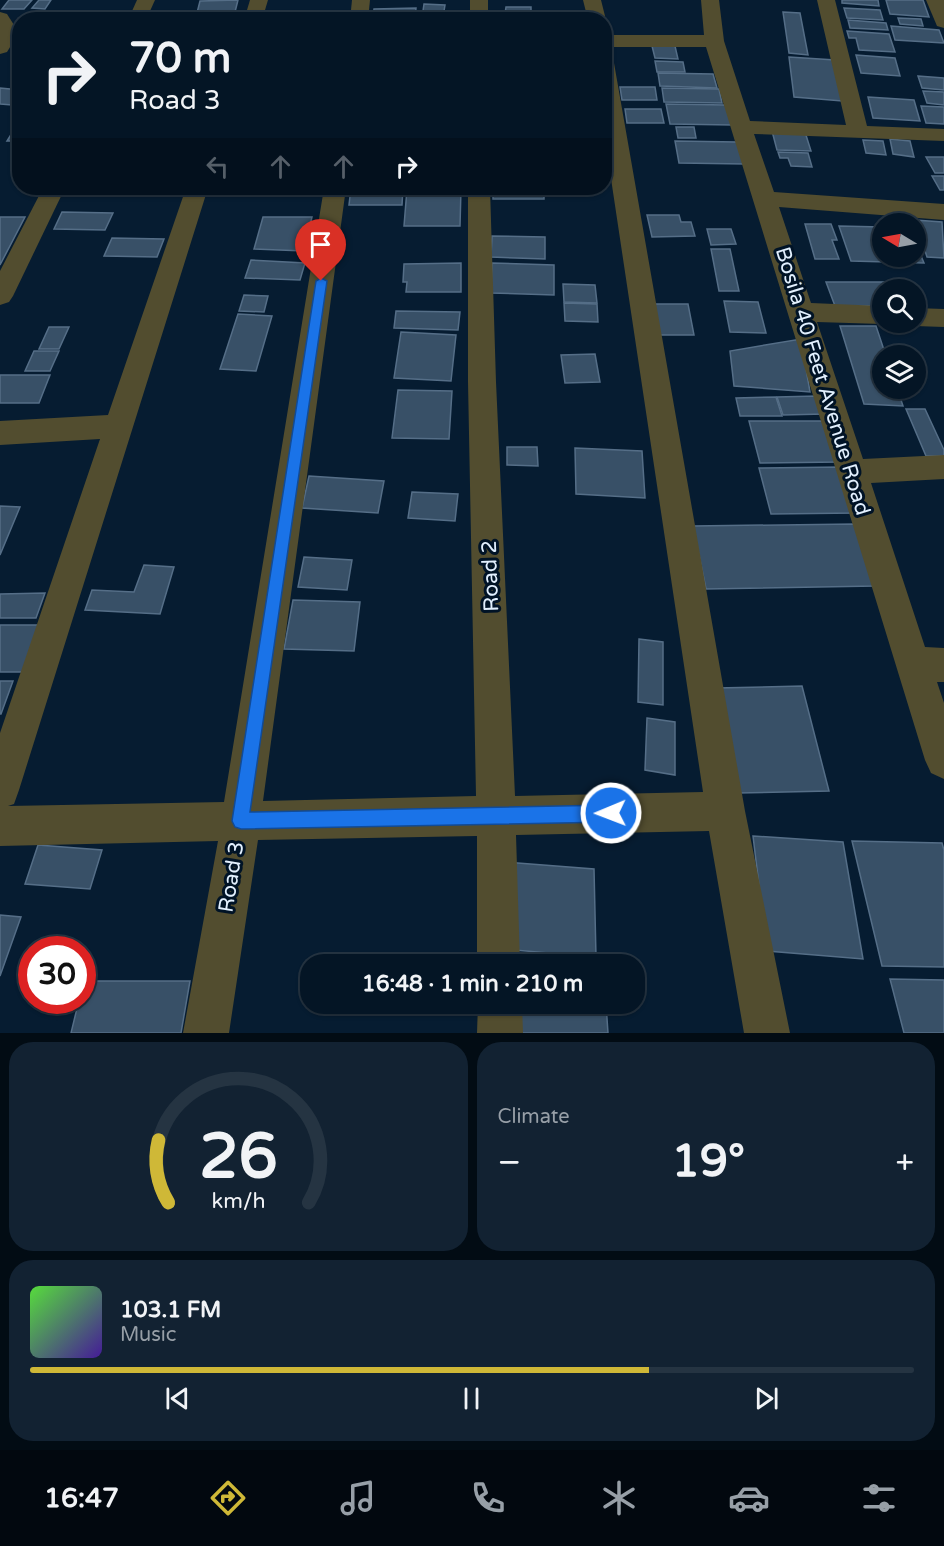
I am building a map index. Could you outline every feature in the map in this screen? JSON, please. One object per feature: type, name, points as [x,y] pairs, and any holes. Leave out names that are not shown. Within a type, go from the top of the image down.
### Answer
[{"type":"street","name":"Bosila 40 Feet Avenue Road","points":[[710,0],[714,41],[802,312],[850,472],[928,664],[944,760]]},
{"type":"street","points":[[826,0],[858,131]]},
{"type":"street","points":[[935,0],[944,22]]},
{"type":"street","points":[[612,40],[714,41]]},
{"type":"street","points":[[612,113],[724,811],[767,1033]]},
{"type":"street","points":[[742,127],[944,135]]},
{"type":"street","points":[[0,296],[50,195]]},
{"type":"street","points":[[0,790],[117,426],[195,195]]},
{"type":"street","name":"Road 3","points":[[206,1033],[241,821],[334,195]]},
{"type":"street","name":"Road 2","points":[[479,195],[480,288],[498,816],[500,954]]},
{"type":"street","points":[[765,199],[944,212]]},
{"type":"street","points":[[802,312],[872,315]]},
{"type":"street","points":[[926,317],[944,318]]},
{"type":"street","points":[[0,434],[117,426]]},
{"type":"street","points":[[850,472],[944,467]]},
{"type":"street","points":[[0,826],[724,811]]},
{"type":"street","points":[[500,1014],[500,1033]]},
{"type":"building","points":[[9,0],[32,0],[24,9],[2,9]]},
{"type":"building","points":[[39,0],[51,0],[45,9],[32,8]]},
{"type":"building","points":[[238,0],[235,12],[197,12],[200,1]]},
{"type":"building","points":[[842,0],[878,0],[879,6],[842,3]]},
{"type":"building","points":[[886,0],[923,0],[929,17],[890,14]]},
{"type":"building","points":[[424,4],[445,5],[444,11],[423,11]]},
{"type":"building","points":[[506,7],[531,7],[531,12],[505,12]]},
{"type":"building","points":[[416,8],[416,12],[374,12],[374,9]]},
{"type":"building","points":[[844,8],[880,10],[883,20],[847,18]]},
{"type":"building","points":[[278,11],[323,12],[278,12]]},
{"type":"building","points":[[783,12],[800,13],[808,55],[789,53]]},
{"type":"building","points":[[898,18],[921,19],[923,26],[900,24]]},
{"type":"building","points":[[848,20],[886,23],[888,30],[850,28]]},
{"type":"building","points":[[891,26],[939,30],[944,43],[895,40]]},
{"type":"building","points":[[847,31],[889,34],[895,52],[859,50],[856,38],[849,38]]},
{"type":"building","points":[[652,46],[675,46],[678,59],[655,58]]},
{"type":"building","points":[[856,55],[895,58],[900,76],[861,73]]},
{"type":"building","points":[[789,57],[835,60],[842,101],[794,97]]},
{"type":"building","points":[[655,61],[683,62],[685,72],[657,72]]},
{"type":"building","points":[[658,73],[713,74],[717,88],[660,86]]},
{"type":"building","points":[[918,76],[944,78],[944,90],[922,88]]},
{"type":"building","points":[[620,87],[655,87],[657,100],[622,100]]},
{"type":"building","points":[[0,88],[12,89],[12,105],[0,104]]},
{"type":"building","points":[[662,88],[719,89],[722,103],[664,102]]},
{"type":"building","points":[[923,91],[944,92],[944,105],[927,103]]},
{"type":"building","points":[[868,97],[914,100],[920,121],[873,118]]},
{"type":"building","points":[[666,104],[726,105],[732,125],[670,124]]},
{"type":"building","points":[[921,106],[944,107],[944,124],[926,123]]},
{"type":"building","points":[[625,109],[661,109],[664,123],[627,123]]},
{"type":"building","points":[[676,127],[694,127],[696,138],[678,138]]},
{"type":"building","points":[[772,131],[805,132],[811,151],[777,150]]},
{"type":"building","points":[[890,139],[910,141],[914,157],[893,154]]},
{"type":"building","points":[[863,140],[883,141],[886,155],[866,153]]},
{"type":"building","points":[[675,141],[737,142],[744,164],[679,163]]},
{"type":"building","points":[[778,152],[808,153],[812,167],[791,166],[788,158],[780,158]]},
{"type":"building","points":[[926,157],[944,157],[944,173],[935,173]]},
{"type":"building","points":[[932,176],[944,176],[944,190],[940,190]]},
{"type":"building","points":[[350,195],[403,195],[402,205],[349,205]]},
{"type":"building","points":[[407,195],[461,195],[460,226],[404,226]]},
{"type":"building","points":[[493,195],[544,195],[544,199],[493,199]]},
{"type":"building","points":[[62,212],[113,213],[105,230],[54,229]]},
{"type":"building","points":[[647,215],[679,215],[681,222],[691,222],[695,236],[652,237]]},
{"type":"building","points":[[0,217],[25,217],[0,265]]},
{"type":"building","points":[[263,217],[312,217],[304,251],[254,249]]},
{"type":"building","points":[[926,221],[942,222],[944,258],[927,257]]},
{"type":"building","points":[[805,224],[831,224],[837,240],[832,240],[839,259],[815,259]]},
{"type":"building","points":[[839,226],[872,227],[872,262],[851,261]]},
{"type":"building","points":[[707,229],[731,229],[736,244],[711,245]]},
{"type":"building","points":[[492,236],[545,237],[545,259],[491,257]]},
{"type":"building","points":[[112,238],[164,239],[157,257],[104,256]]},
{"type":"building","points":[[711,249],[730,249],[739,291],[719,291]]},
{"type":"building","points":[[251,260],[305,263],[300,280],[245,278]]},
{"type":"building","points":[[461,263],[461,292],[406,292],[407,282],[403,282],[404,264]]},
{"type":"building","points":[[492,263],[554,265],[554,295],[491,293]]},
{"type":"building","points":[[826,282],[872,282],[872,306],[835,306]]},
{"type":"building","points":[[563,284],[595,285],[597,303],[564,302]]},
{"type":"building","points":[[244,295],[268,296],[264,312],[239,311]]},
{"type":"building","points":[[724,301],[758,302],[766,333],[730,332]]},
{"type":"building","points":[[564,303],[597,304],[598,322],[565,321]]},
{"type":"building","points":[[654,304],[688,304],[694,335],[659,335]]},
{"type":"building","points":[[396,311],[460,312],[458,330],[394,328]]},
{"type":"building","points":[[238,314],[272,316],[256,371],[220,369]]},
{"type":"building","points":[[840,326],[872,326],[872,333],[878,333],[882,345],[872,345],[872,399],[901,399],[903,406],[864,404]]},
{"type":"building","points":[[49,327],[69,327],[59,349],[39,349]]},
{"type":"building","points":[[401,332],[456,335],[451,381],[394,378]]},
{"type":"building","points":[[801,339],[810,392],[734,386],[730,351]]},
{"type":"building","points":[[34,351],[59,351],[50,371],[25,371]]},
{"type":"building","points":[[595,354],[600,382],[565,383],[561,355]]},
{"type":"building","points":[[0,375],[50,375],[39,403],[0,403]]},
{"type":"building","points":[[398,390],[452,391],[449,439],[392,438]]},
{"type":"building","points":[[817,396],[824,414],[783,415],[777,397]]},
{"type":"building","points":[[776,397],[782,416],[740,416],[736,398]]},
{"type":"building","points":[[906,409],[925,409],[944,450],[944,456],[926,456]]},
{"type":"building","points":[[749,421],[825,421],[839,462],[760,463]]},
{"type":"building","points":[[507,447],[537,447],[538,466],[507,465]]},
{"type":"building","points":[[575,448],[642,451],[645,498],[576,494]]},
{"type":"building","points":[[841,467],[856,513],[771,514],[759,468]]},
{"type":"building","points":[[309,476],[384,481],[378,513],[302,508]]},
{"type":"building","points":[[412,492],[458,494],[455,521],[408,518]]},
{"type":"building","points":[[0,506],[20,507],[0,555]]},
{"type":"building","points":[[854,524],[875,586],[706,589],[693,526]]},
{"type":"building","points":[[304,557],[352,560],[347,590],[298,587]]},
{"type":"building","points":[[144,565],[174,567],[160,614],[85,610],[92,590],[134,592]]},
{"type":"building","points":[[45,593],[36,618],[0,618],[0,594]]},
{"type":"building","points":[[293,600],[360,602],[354,651],[284,649]]},
{"type":"building","points":[[0,625],[41,625],[25,672],[0,672]]},
{"type":"building","points":[[639,639],[663,642],[663,705],[638,702]]},
{"type":"building","points":[[0,681],[13,681],[1,714],[0,714]]},
{"type":"building","points":[[802,686],[829,791],[738,793],[717,688]]},
{"type":"building","points":[[647,718],[675,722],[675,775],[645,770]]},
{"type":"building","points":[[753,836],[843,842],[863,959],[767,951]]},
{"type":"building","points":[[852,841],[942,843],[944,850],[944,967],[882,966]]},
{"type":"building","points":[[38,845],[102,850],[90,889],[25,884]]},
{"type":"building","points":[[504,862],[594,869],[596,954],[560,954],[501,949]]},
{"type":"building","points":[[0,915],[21,917],[0,976]]},
{"type":"building","points":[[890,979],[944,980],[944,1033],[904,1033]]},
{"type":"building","points":[[96,981],[190,981],[181,1033],[71,1033],[76,1014],[96,1014]]},
{"type":"building","points":[[508,1014],[607,1014],[608,1033],[508,1033]]},
{"type":"route","points":[[321,281],[241,821],[611,813]]}]
